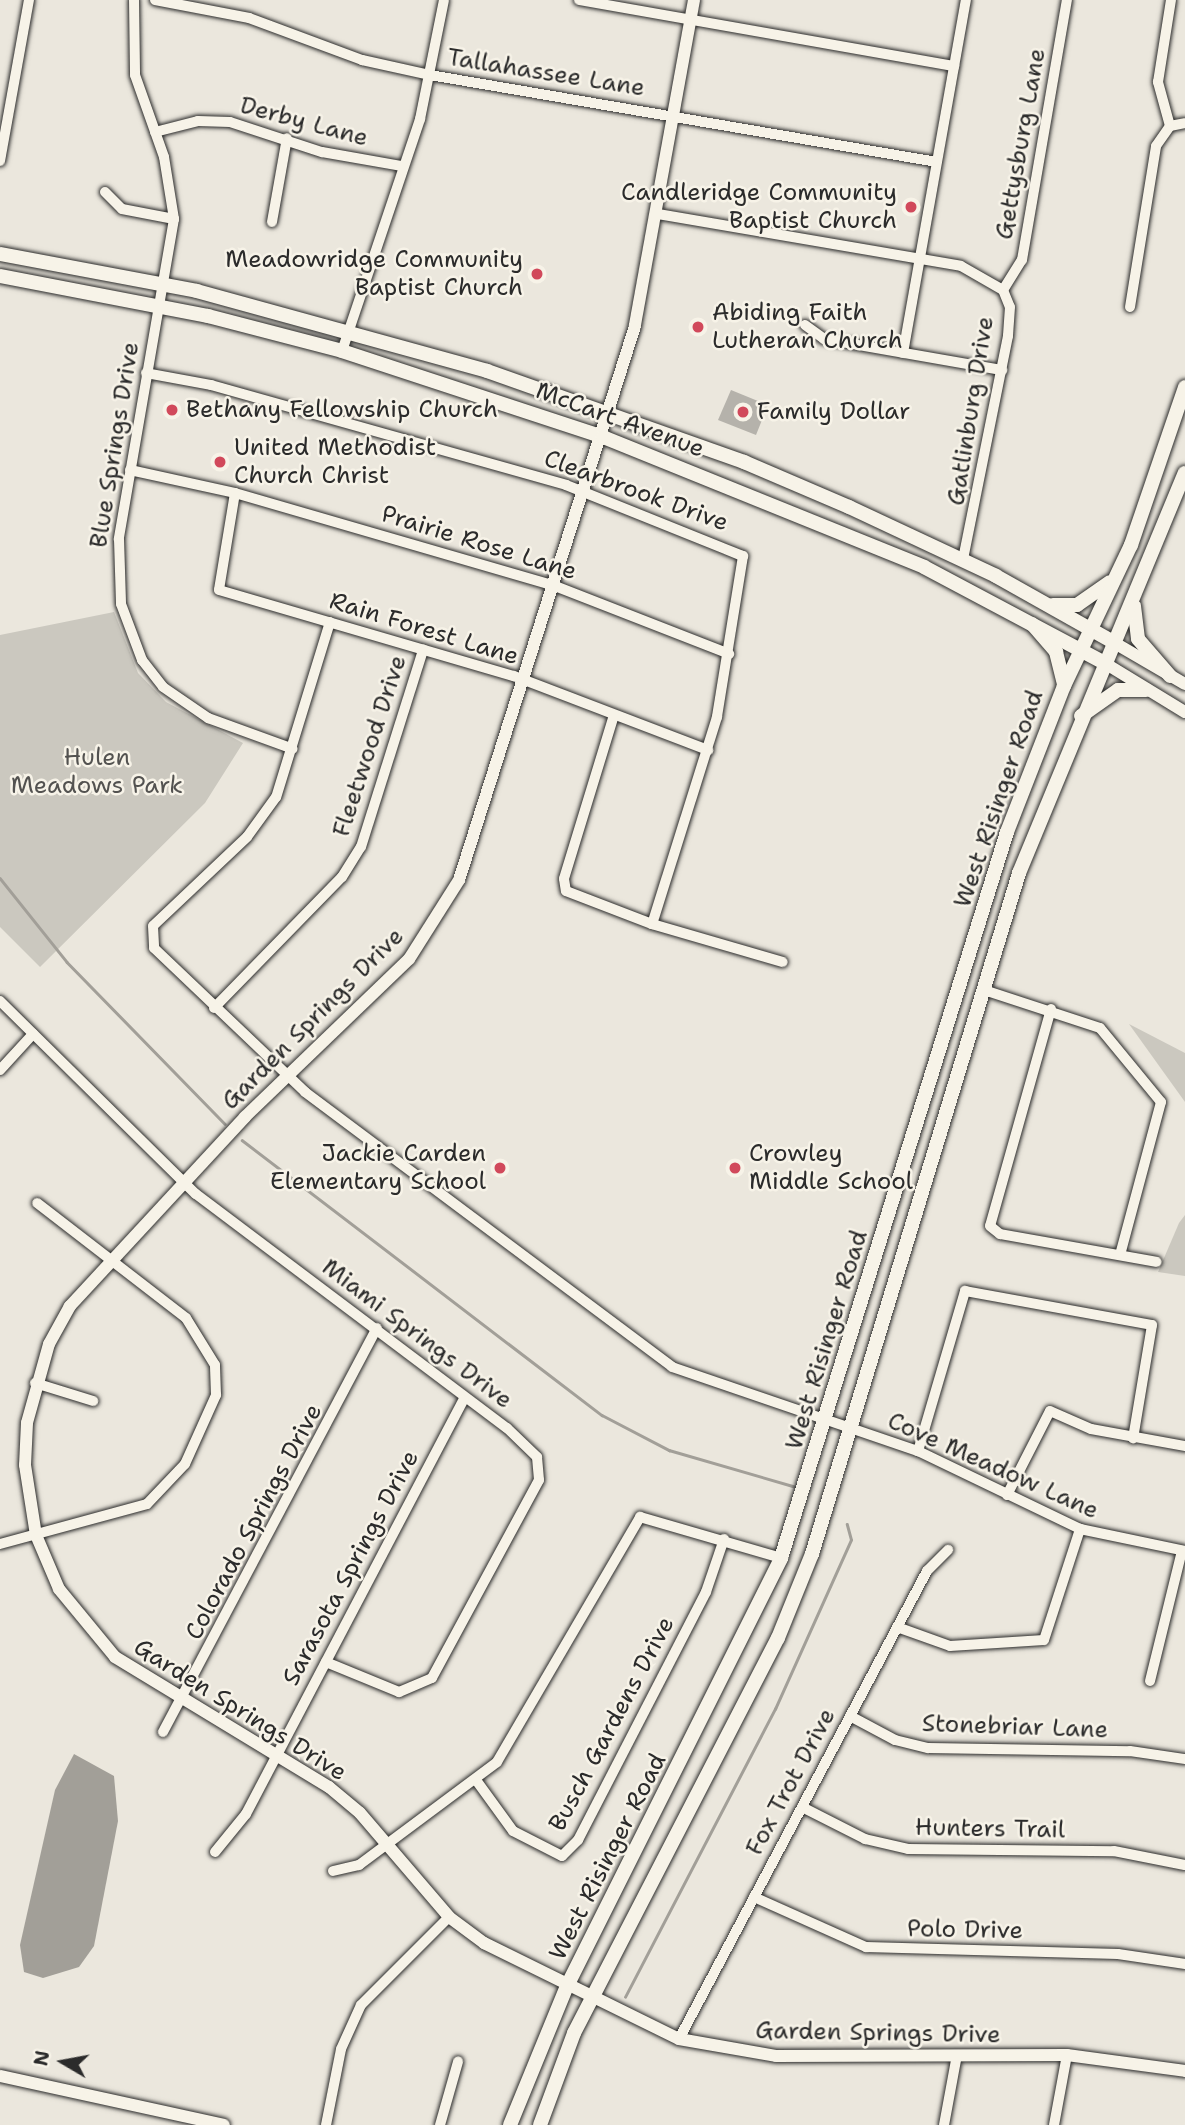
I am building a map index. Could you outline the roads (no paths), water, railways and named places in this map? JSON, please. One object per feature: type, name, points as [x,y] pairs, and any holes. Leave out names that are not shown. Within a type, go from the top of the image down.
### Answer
[{"type":"main road","name":"McCart Avenue","points":[[0,254],[163,284],[487,370],[751,465],[963,559],[1113,642]]},
{"type":"main road","name":"McCart Avenue","points":[[0,276],[158,305],[342,351],[603,437],[857,537],[1027,618],[1102,662]]},
{"type":"main road","name":"West Risinger Road","points":[[510,2125],[566,1986],[781,1558],[1007,832],[1064,686],[1119,571],[1185,387]]},
{"type":"main road","name":"West Risinger Road","points":[[540,2125],[592,1998],[778,1638],[851,1428],[1019,873],[1102,662],[1134,599],[1185,474]]},
{"type":"main road","points":[[1046,604],[1091,599],[1119,571]]},
{"type":"main road","points":[[1134,599],[1136,634],[1170,676]]},
{"type":"main road","points":[[1027,618],[1056,652],[1064,686]]},
{"type":"main road","points":[[1080,717],[1118,690],[1146,690]]},
{"type":"main road","points":[[962,983],[984,990]]},
{"type":"street","points":[[0,161],[29,0]]},
{"type":"street","points":[[105,192],[122,209],[174,219],[155,132],[135,75],[134,0]]},
{"type":"street","name":"Tallahassee Lane","points":[[155,0],[248,18],[362,60],[430,75],[937,162]]},
{"type":"street","points":[[342,351],[430,75],[443,0]]},
{"type":"street","points":[[579,0],[954,66]]},
{"type":"street","name":"Garden Springs Drive","points":[[694,0],[658,214],[610,414],[468,858],[443,909],[409,959],[182,1182],[107,1261],[70,1306],[35,1383],[25,1465],[36,1535],[59,1589],[90,1630],[115,1657],[275,1755],[360,1813],[449,1917],[566,1986],[679,2039],[776,2056],[1067,2055],[1185,2071]]},
{"type":"street","points":[[903,353],[966,0]]},
{"type":"street","name":"Gettysburg Lane","points":[[1003,290],[1022,260],[1067,0]]},
{"type":"street","points":[[1170,126],[1158,82],[1171,0]]},
{"type":"street","name":"Derby Lane","points":[[155,132],[210,121],[286,138],[341,157],[401,166]]},
{"type":"street","points":[[1130,307],[1156,146],[1170,126],[1185,123]]},
{"type":"street","points":[[272,222],[286,138]]},
{"type":"street","name":"Gatlinburg Drive","points":[[658,214],[961,266],[1003,290],[1010,307],[1002,370],[963,559]]},
{"type":"street","name":"Blue Springs Drive","points":[[174,219],[130,470],[117,566],[121,604],[142,660],[191,709],[293,749]]},
{"type":"street","points":[[805,325],[824,339],[1002,370]]},
{"type":"street","name":"Clearbrook Drive","points":[[146,373],[211,385],[586,492],[743,556],[729,654],[708,750],[652,924]]},
{"type":"street","name":"Prairie Rose Lane","points":[[130,470],[235,493],[555,586],[729,654]]},
{"type":"street","name":"Rain Forest Lane","points":[[235,493],[217,587],[524,680],[708,750]]},
{"type":"street","name":"Cove Meadow Lane","points":[[330,622],[293,749],[268,810],[149,936],[154,948],[286,1077],[656,1357],[918,1451],[1080,1529],[1183,1551]]},
{"type":"street","name":"McCart Avenue","points":[[1113,642],[1185,684]]},
{"type":"street","name":"Fleetwood Drive","points":[[214,1008],[342,877],[361,847],[423,650]]},
{"type":"street","name":"McCart Avenue","points":[[1102,662],[1185,712]]},
{"type":"street","points":[[614,715],[565,886],[652,924],[783,962]]},
{"type":"street","points":[[984,990],[1051,1009],[1105,1031],[1162,1106],[1120,1255]]},
{"type":"street","name":"Miami Springs Drive","points":[[0,1001],[182,1182],[377,1328],[463,1400],[508,1427],[541,1468],[490,1577],[432,1678],[416,1689],[380,1688],[326,1662]]},
{"type":"street","points":[[1051,1009],[990,1226],[1000,1234],[1157,1262]]},
{"type":"street","points":[[0,1070],[33,1034]]},
{"type":"street","points":[[0,1544],[147,1504],[185,1464],[216,1395],[215,1365],[204,1340],[186,1318],[107,1261],[37,1203]]},
{"type":"street","points":[[918,1451],[965,1291],[1152,1325],[1133,1438]]},
{"type":"street","name":"Colorado Springs Drive","points":[[163,1732],[183,1701],[377,1328]]},
{"type":"street","points":[[35,1383],[93,1401]]},
{"type":"street","name":"Sarasota Springs Drive","points":[[215,1852],[238,1829],[463,1400]]},
{"type":"street","points":[[1007,1495],[1050,1412],[1133,1438],[1185,1447]]},
{"type":"street","points":[[333,1871],[359,1865],[476,1780],[514,1741],[635,1521],[648,1516],[781,1558]]},
{"type":"street","points":[[897,1627],[950,1646],[1044,1640],[1080,1529]]},
{"type":"street","name":"Busch Gardens Drive","points":[[476,1780],[513,1831],[562,1856],[578,1840],[700,1604],[724,1539]]},
{"type":"street","name":"Fox Trot Drive","points":[[679,2039],[927,1571],[948,1550]]},
{"type":"street","points":[[1150,1681],[1183,1551]]},
{"type":"street","name":"Stonebriar Lane","points":[[850,1716],[895,1740],[928,1748],[1130,1751],[1185,1759]]},
{"type":"street","name":"Hunters Trail","points":[[802,1807],[849,1833],[897,1847],[1114,1851],[1185,1865]]},
{"type":"street","name":"Polo Drive","points":[[754,1897],[866,1947],[1118,1954],[1185,1964]]},
{"type":"street","points":[[326,2125],[348,2026],[386,1975],[449,1917]]},
{"type":"street","points":[[944,2125],[957,2055]]},
{"type":"street","points":[[1054,2125],[1067,2055]]},
{"type":"street","points":[[440,2125],[458,2062]]},
{"type":"street","points":[[0,2076],[224,2125]]},
{"type":"waterway","points":[[0,878],[67,962],[225,1124]]},
{"type":"waterway","points":[[242,1140],[602,1415],[669,1450],[796,1487]]},
{"type":"waterway","points":[[625,1997],[775,1709],[851,1540],[847,1525]]},
{"type":"place","name":"Candleridge Community Baptist Church","points":[[911,207]]},
{"type":"place","name":"Meadowridge Community Baptist Church","points":[[537,274]]},
{"type":"place","name":"Abiding Faith Lutheran Church","points":[[698,327]]},
{"type":"place","name":"Bethany Fellowship Church","points":[[172,410]]},
{"type":"place","name":"Family Dollar","points":[[743,412]]},
{"type":"place","name":"United Methodist Church Christ","points":[[220,462]]},
{"type":"place","name":"Jackie Carden Elementary School","points":[[500,1168]]},
{"type":"place","name":"Crowley Middle School","points":[[735,1168]]},
{"type":"park label","name":"Hulen Meadows Park","points":[[97,772]]}]
